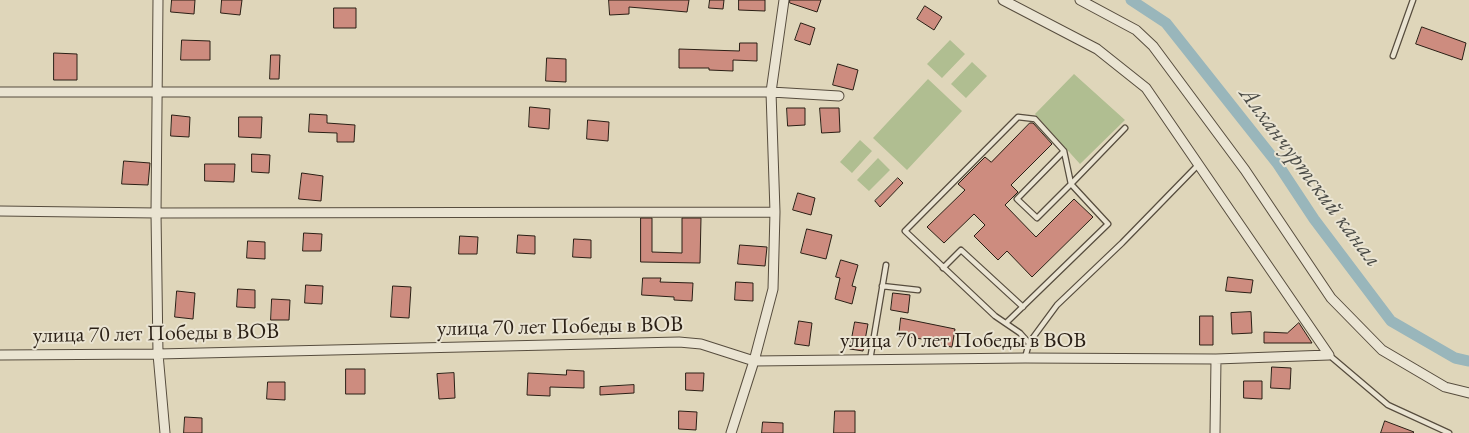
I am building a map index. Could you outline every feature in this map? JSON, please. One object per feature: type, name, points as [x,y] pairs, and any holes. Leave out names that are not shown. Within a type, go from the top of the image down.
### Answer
[{"type":"street","points":[[158,0],[156,213],[158,354],[165,433]]},
{"type":"street","points":[[731,433],[754,361],[773,289],[775,212],[771,92],[784,0]]},
{"type":"street","points":[[1003,0],[1017,3],[1097,49],[1146,88],[1329,355]]},
{"type":"street","points":[[1080,0],[1136,30],[1153,46],[1245,170],[1337,305],[1382,350],[1445,387],[1469,394]]},
{"type":"street","points":[[0,92],[771,92],[839,96]]},
{"type":"street","points":[[0,211],[156,213],[775,212]]},
{"type":"street","name":"улица 70 лет Победы в ВОВ","points":[[0,355],[158,354],[678,342],[701,344],[754,361],[1025,358],[1216,359],[1329,355]]},
{"type":"street","points":[[1216,359],[1216,433]]},
{"type":"lane","points":[[1393,56],[1413,0]]},
{"type":"lane","points":[[1007,322],[1108,224],[1071,184],[1064,151],[1034,119],[1018,117],[905,231],[996,316],[1007,322],[1029,343]]},
{"type":"lane","points":[[1064,151],[1017,199],[1037,218],[1124,128]]},
{"type":"lane","points":[[1025,358],[1029,343],[1057,305],[1122,243],[1198,165]]},
{"type":"lane","points":[[943,268],[961,250],[1023,307]]},
{"type":"lane","points":[[870,360],[886,265]]},
{"type":"lane","points":[[882,286],[918,290]]},
{"type":"lane","points":[[1329,355],[1388,405],[1449,433]]},
{"type":"green space","points":[[950,40],[965,54],[942,78],[927,64]]},
{"type":"green space","points":[[972,62],[987,76],[966,98],[951,84]]},
{"type":"green space","points":[[1074,74],[1125,120],[1080,164],[1035,114]]},
{"type":"green space","points":[[928,79],[962,111],[907,170],[873,138]]},
{"type":"green space","points":[[860,140],[872,151],[852,173],[840,162]]},
{"type":"green space","points":[[878,158],[890,170],[869,191],[857,180]]},
{"type":"building","points":[[172,0],[195,0],[194,14],[171,12]]},
{"type":"building","points":[[222,0],[242,0],[240,15],[221,13]]},
{"type":"building","points":[[609,0],[689,0],[687,12],[629,7],[629,14],[610,15]]},
{"type":"building","points":[[710,0],[724,0],[723,9],[709,8]]},
{"type":"building","points":[[739,0],[765,0],[765,11],[739,10]]},
{"type":"building","points":[[790,0],[821,0],[817,12],[790,3]]},
{"type":"building","points":[[925,6],[942,17],[934,30],[917,19]]},
{"type":"building","points":[[334,8],[356,8],[356,28],[334,28]]},
{"type":"building","points":[[801,23],[815,28],[810,45],[795,40]]},
{"type":"building","points":[[1422,27],[1466,43],[1462,60],[1416,44]]},
{"type":"building","points":[[182,40],[210,41],[210,60],[181,60]]},
{"type":"building","points":[[740,43],[757,43],[757,61],[733,60],[733,71],[709,70],[709,68],[679,68],[679,49],[739,51]]},
{"type":"building","points":[[54,53],[77,54],[77,80],[54,80]]},
{"type":"building","points":[[271,55],[280,55],[279,79],[270,79]]},
{"type":"building","points":[[547,58],[566,59],[566,82],[546,81]]},
{"type":"building","points":[[838,64],[858,70],[853,90],[833,85]]},
{"type":"building","points":[[530,107],[550,109],[549,129],[529,127]]},
{"type":"building","points":[[787,108],[805,108],[805,125],[788,126]]},
{"type":"building","points":[[820,108],[839,108],[840,132],[822,133]]},
{"type":"building","points":[[310,114],[327,115],[327,123],[355,125],[354,142],[337,142],[337,133],[309,132]]},
{"type":"building","points":[[172,115],[190,117],[189,137],[171,136]]},
{"type":"building","points":[[239,117],[262,117],[261,138],[239,137]]},
{"type":"building","points":[[588,120],[609,122],[608,141],[587,139]]},
{"type":"building","points":[[1030,123],[1033,123],[1052,144],[1011,185],[1018,192],[1005,205],[1036,237],[1074,199],[1093,217],[1032,277],[1007,251],[998,260],[974,236],[985,225],[974,214],[944,243],[927,227],[965,190],[958,184],[985,157],[991,162]]},
{"type":"building","points":[[252,154],[270,155],[269,173],[252,172]]},
{"type":"building","points":[[124,161],[150,163],[148,185],[122,184]]},
{"type":"building","points":[[205,164],[235,164],[234,182],[205,181]]},
{"type":"building","points":[[302,173],[323,176],[321,201],[299,199]]},
{"type":"building","points":[[898,178],[903,183],[880,207],[875,201]]},
{"type":"building","points":[[798,193],[815,198],[811,215],[793,210]]},
{"type":"building","points":[[641,218],[652,218],[652,252],[682,253],[682,218],[701,218],[700,263],[641,262]]},
{"type":"building","points":[[807,229],[832,235],[826,259],[801,253]]},
{"type":"building","points":[[304,233],[322,234],[321,251],[303,251]]},
{"type":"building","points":[[518,235],[535,236],[535,254],[517,253]]},
{"type":"building","points":[[460,236],[478,237],[477,254],[459,254]]},
{"type":"building","points":[[574,239],[591,240],[591,258],[573,257]]},
{"type":"building","points":[[248,241],[265,242],[265,259],[247,258]]},
{"type":"building","points":[[740,245],[767,247],[765,266],[738,264]]},
{"type":"building","points":[[841,260],[858,265],[852,286],[856,287],[852,304],[835,299],[840,278],[836,277]]},
{"type":"building","points":[[1228,277],[1253,280],[1251,293],[1226,291]]},
{"type":"building","points":[[643,278],[661,278],[660,282],[693,283],[692,301],[674,300],[674,297],[642,295]]},
{"type":"building","points":[[736,282],[753,283],[753,301],[735,300]]},
{"type":"building","points":[[306,285],[323,286],[322,304],[305,303]]},
{"type":"building","points":[[393,286],[411,287],[409,318],[391,317]]},
{"type":"building","points":[[238,289],[255,290],[255,308],[237,307]]},
{"type":"building","points":[[177,291],[195,293],[193,319],[175,317]]},
{"type":"building","points":[[893,293],[910,295],[908,313],[891,310]]},
{"type":"building","points":[[272,299],[290,300],[289,320],[271,320]]},
{"type":"building","points":[[1251,312],[1252,333],[1232,334],[1231,313]]},
{"type":"building","points":[[1200,316],[1213,316],[1213,345],[1200,345]]},
{"type":"building","points":[[901,318],[955,329],[952,347],[929,343],[930,340],[899,336]]},
{"type":"building","points":[[799,321],[812,323],[809,346],[795,344]]},
{"type":"building","points":[[855,322],[868,324],[863,351],[850,349]]},
{"type":"building","points":[[1299,323],[1312,343],[1264,343],[1264,332],[1287,333]]},
{"type":"building","points":[[1272,367],[1291,368],[1290,389],[1271,388]]},
{"type":"building","points":[[346,369],[365,369],[365,394],[346,394]]},
{"type":"building","points":[[567,370],[584,371],[584,388],[550,387],[550,396],[527,395],[528,373],[566,375]]},
{"type":"building","points":[[454,373],[455,398],[439,399],[437,374]]},
{"type":"building","points":[[686,373],[704,373],[703,391],[686,390]]},
{"type":"building","points":[[1244,381],[1262,381],[1262,399],[1244,398]]},
{"type":"building","points":[[268,382],[285,382],[285,400],[267,399]]},
{"type":"building","points":[[634,385],[634,393],[600,395],[600,387]]},
{"type":"building","points":[[679,411],[697,412],[696,430],[679,429]]},
{"type":"building","points":[[835,411],[855,411],[855,433],[834,433]]},
{"type":"building","points":[[185,417],[202,418],[202,433],[184,433]]},
{"type":"building","points":[[1385,421],[1414,432],[1381,433]]},
{"type":"building","points":[[763,422],[783,423],[783,433],[762,433]]},
{"type":"waterway","name":"Алханчуртский канал","points":[[1131,0],[1166,23],[1277,163],[1314,219],[1391,321],[1455,358],[1469,361]]}]
